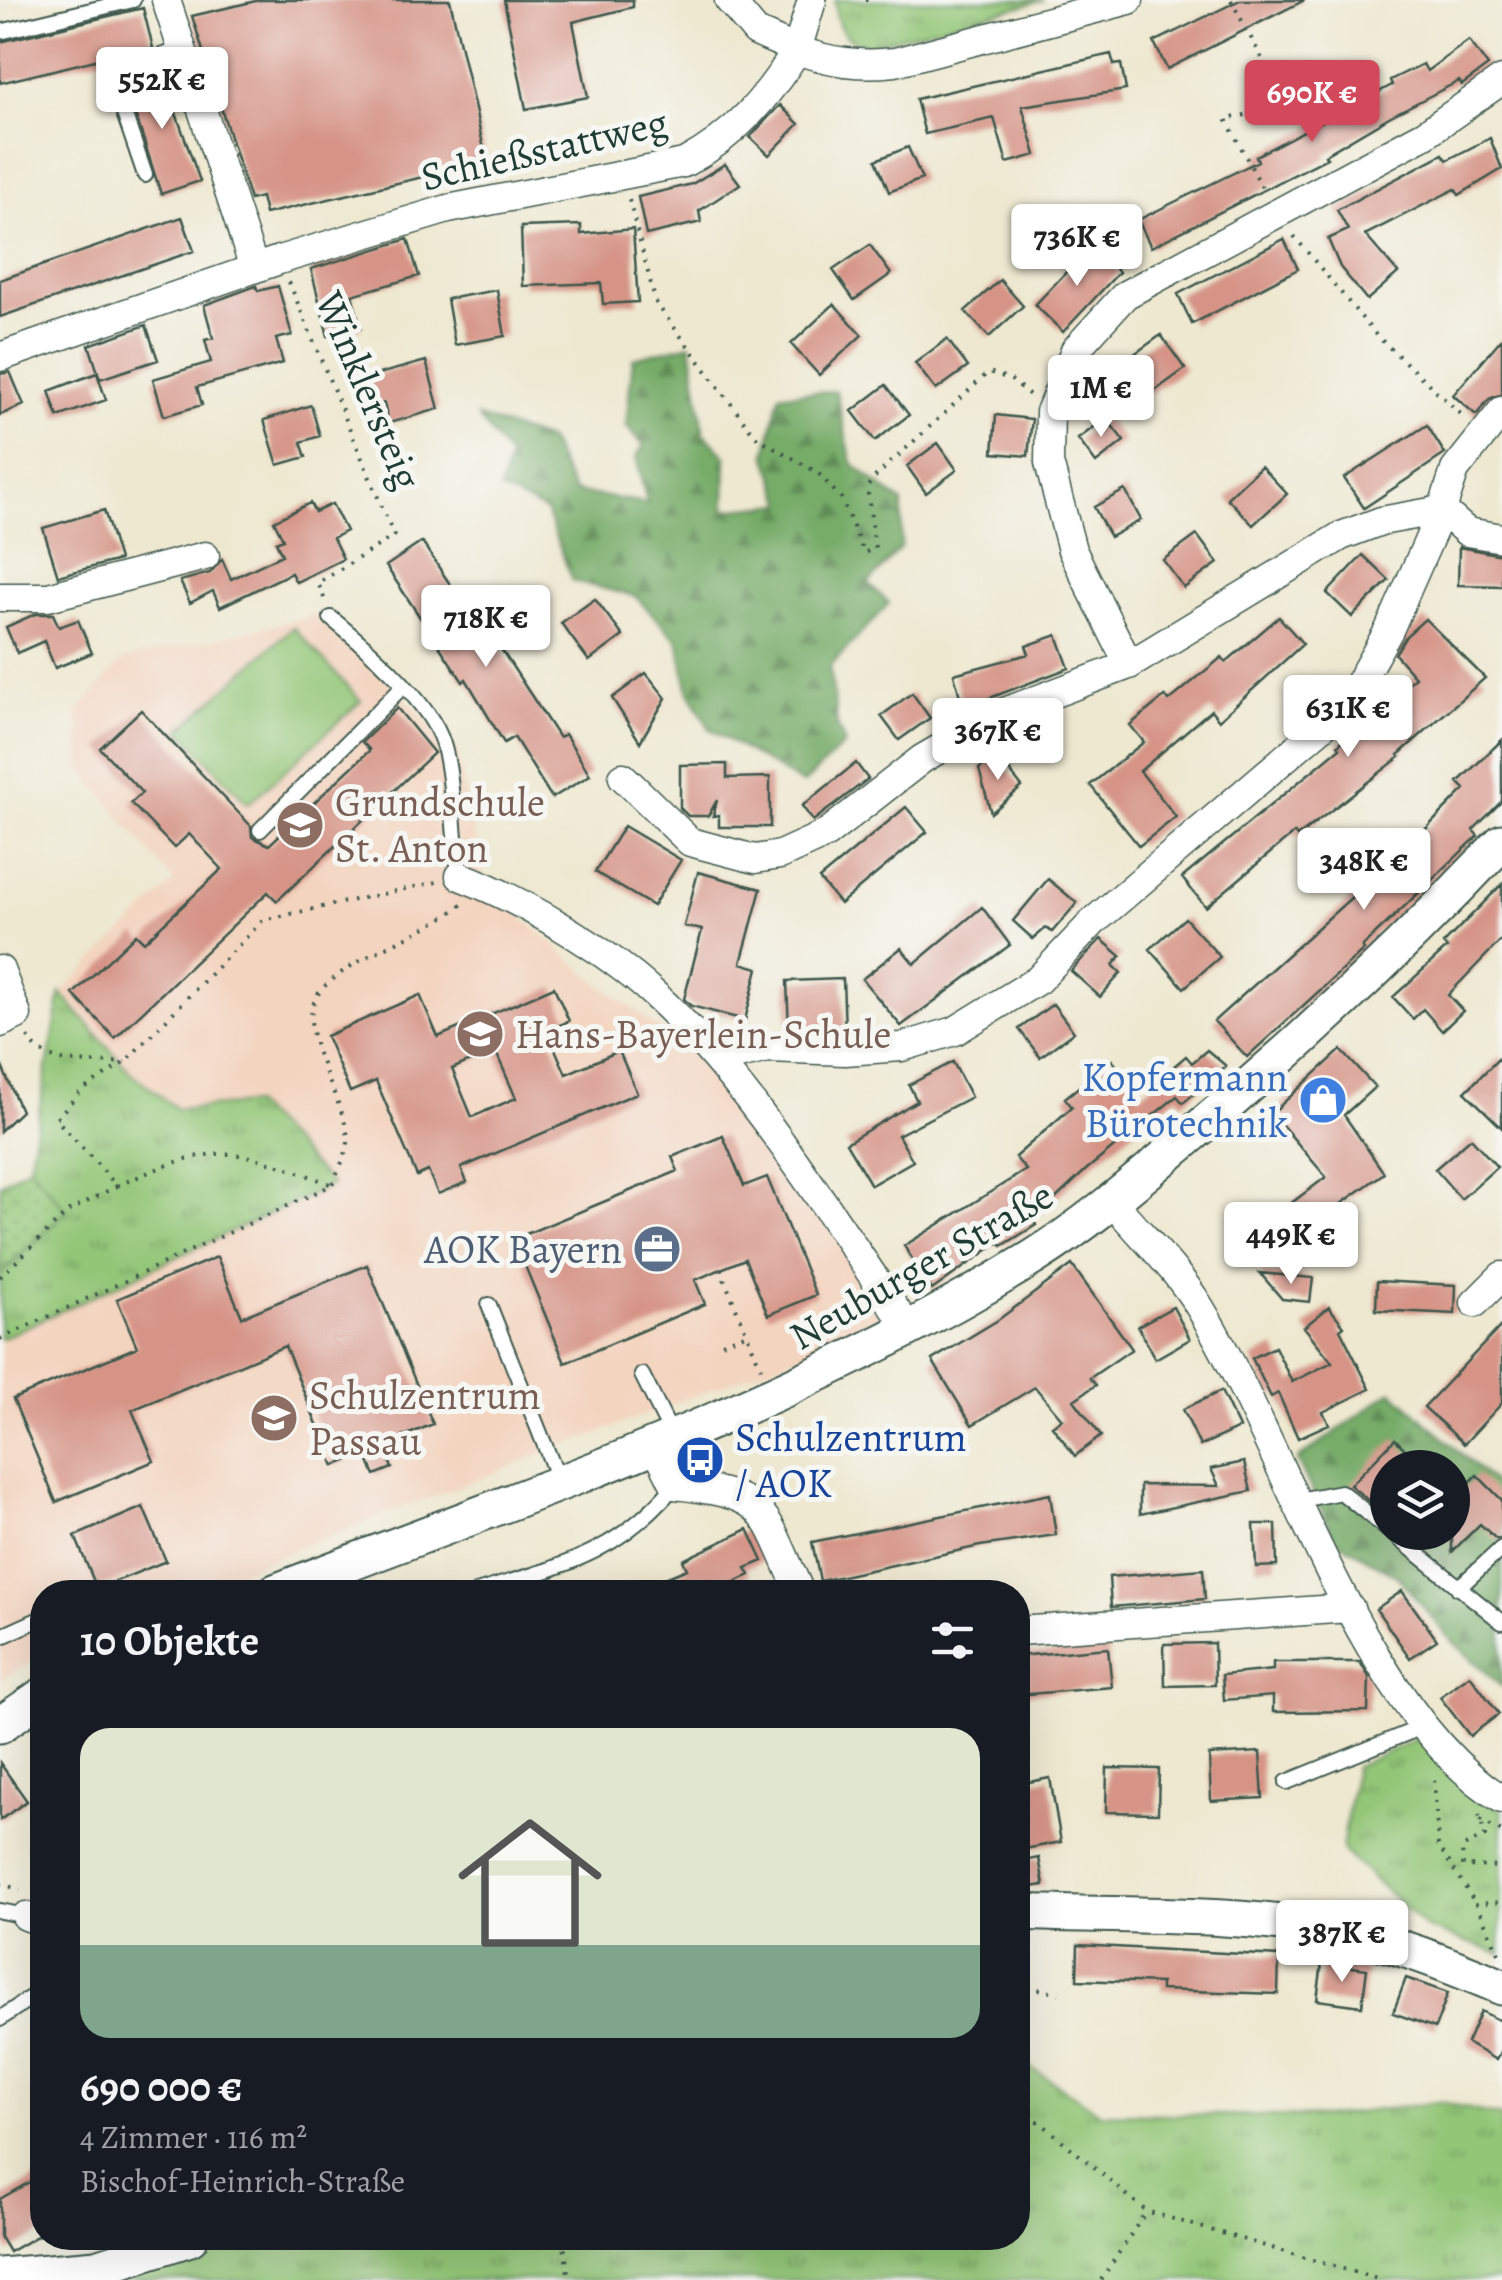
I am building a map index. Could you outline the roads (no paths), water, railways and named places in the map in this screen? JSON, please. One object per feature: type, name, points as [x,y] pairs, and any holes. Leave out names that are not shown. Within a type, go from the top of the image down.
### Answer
[{"type":"street","points":[[166,0],[266,264]]},
{"type":"street","points":[[729,0],[756,32],[830,62],[866,66],[895,62],[1129,0]]},
{"type":"street","name":"Schießstattweg","points":[[0,357],[266,264],[448,209],[684,162],[718,145],[771,92],[796,50],[812,0]]},
{"type":"street","points":[[1129,665],[1072,550],[1050,463],[1050,412],[1075,350],[1125,295],[1271,205],[1425,134],[1502,80]]},
{"type":"street","points":[[717,1060],[768,1048],[845,1051],[902,1047],[955,1031],[1038,980],[1094,922],[1346,706],[1389,630],[1442,510],[1455,470],[1502,411]]},
{"type":"street","points":[[623,776],[690,842],[755,859],[780,855],[826,834],[922,759],[999,714],[1129,665],[1340,536],[1381,521],[1442,510]]},
{"type":"street","points":[[1442,510],[1466,532],[1502,538]]},
{"type":"street","points":[[0,597],[48,596],[205,556]]},
{"type":"street","name":"Neuburger Straße","points":[[306,1580],[664,1441],[820,1374],[909,1329],[1037,1255],[1112,1201],[1287,1056],[1502,842]]},
{"type":"street","points":[[473,881],[532,908],[653,994],[717,1060],[909,1329]]},
{"type":"street","points":[[0,970],[8,1019]]},
{"type":"street","points":[[1112,1201],[1198,1303],[1350,1608],[1422,1726],[1456,1765],[1502,1798]]},
{"type":"street","points":[[1474,1303],[1502,1276]]},
{"type":"street","points":[[664,1441],[675,1485],[727,1490],[759,1509],[794,1580]]},
{"type":"street","points":[[1030,1630],[1350,1608]]},
{"type":"street","points":[[0,1725],[30,1704]]},
{"type":"street","points":[[1030,1912],[1204,1919],[1331,1930],[1501,1970]]},
{"type":"street","points":[[0,2276],[98,2268],[153,2250]]},
{"type":"lane","points":[[0,32],[133,0]]},
{"type":"lane","points":[[145,175],[112,81],[119,70],[182,49]]},
{"type":"lane","points":[[331,618],[436,724],[445,749],[451,830],[473,881]]},
{"type":"lane","points":[[260,830],[402,687]]},
{"type":"lane","points":[[489,1305],[560,1482]]},
{"type":"lane","points":[[642,1376],[664,1441]]},
{"type":"lane","points":[[515,1580],[590,1556],[625,1534],[675,1485]]},
{"type":"lane","points":[[1299,1500],[1341,1492],[1370,1516]]},
{"type":"lane","points":[[1458,1588],[1502,1548]]},
{"type":"lane","points":[[1412,1550],[1502,1622]]},
{"type":"lane","points":[[0,1637],[30,1623]]},
{"type":"lane","points":[[1287,1782],[1422,1726]]},
{"type":"lane","points":[[0,2018],[30,1998]]},
{"type":"place","name":"Grundschule St. Anton","points":[[300,825]]},
{"type":"place","name":"Hans-Bayerlein-Schule","points":[[480,1034]]},
{"type":"place","name":"Kopfermann Bürotechnik","points":[[1323,1100]]},
{"type":"place","name":"AOK Bayern","points":[[657,1249]]},
{"type":"place","name":"Schulzentrum Passau","points":[[274,1418]]},
{"type":"place","name":"Schulzentrum / AOK","points":[[700,1460]]}]
